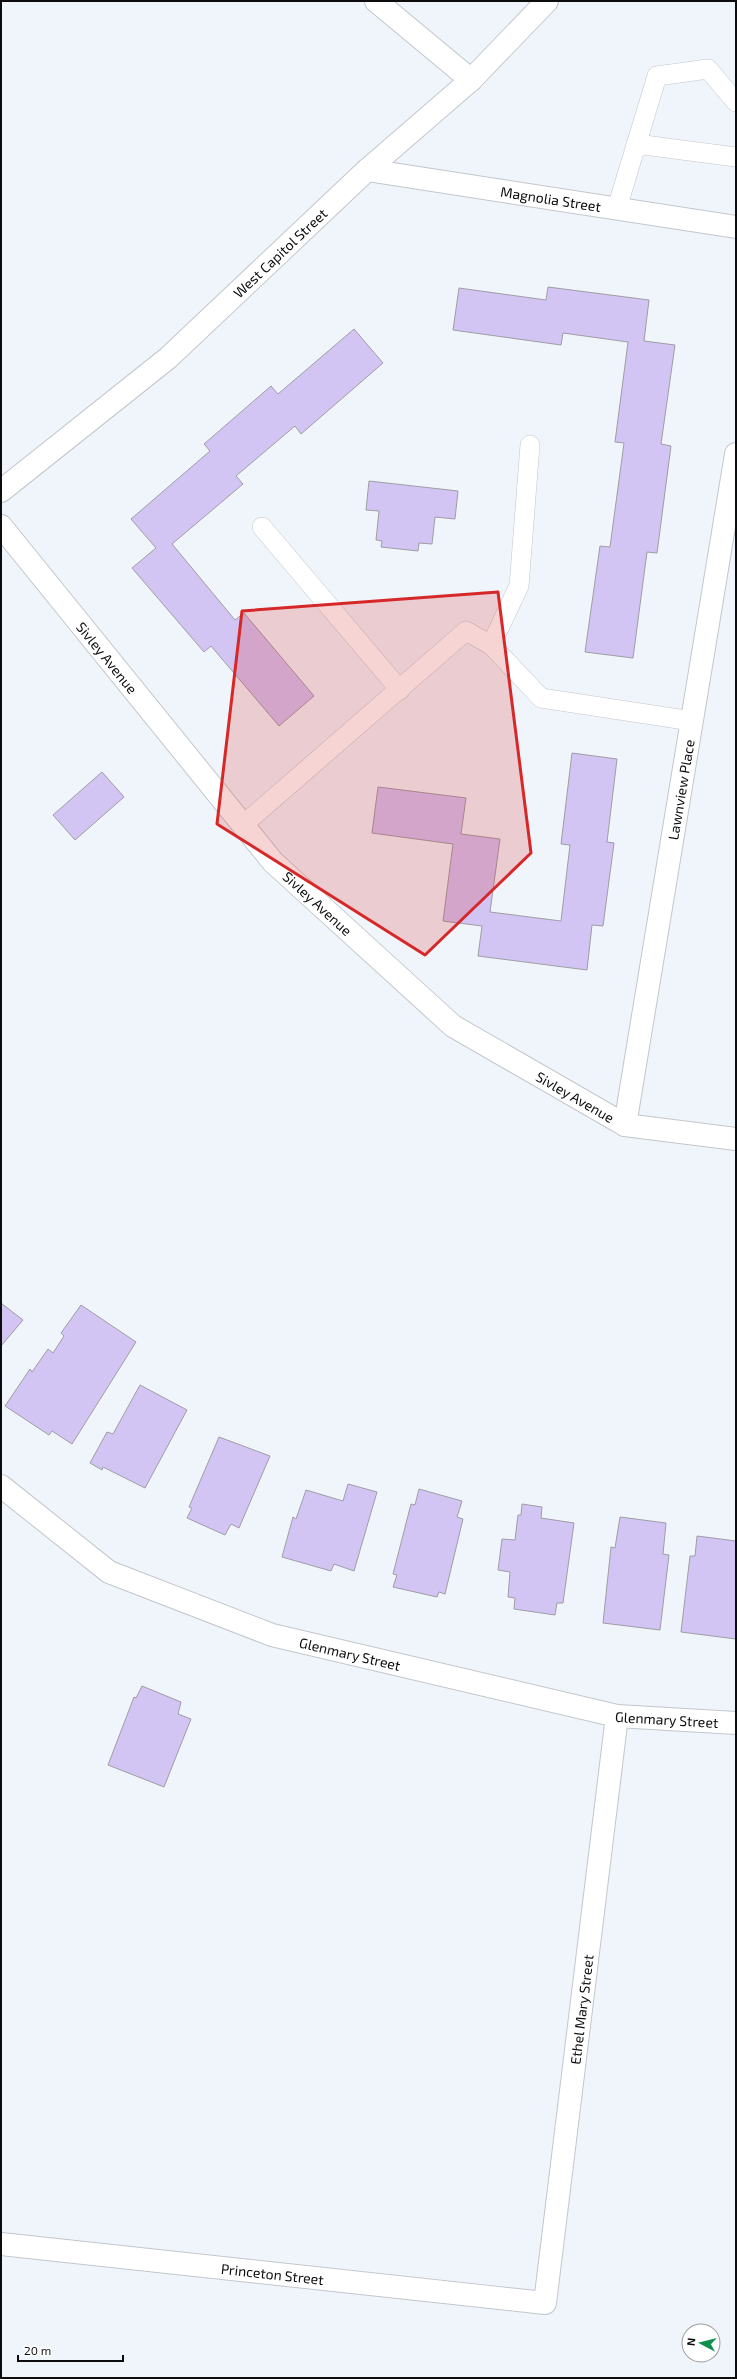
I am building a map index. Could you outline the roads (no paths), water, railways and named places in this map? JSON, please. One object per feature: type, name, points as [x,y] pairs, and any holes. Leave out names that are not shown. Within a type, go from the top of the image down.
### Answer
[{"type":"street","points":[[376,1],[471,80]]},
{"type":"street","name":"West Capitol Street","points":[[1,491],[168,358],[367,170],[471,80],[535,6]]},
{"type":"street","name":"Magnolia Street","points":[[367,170],[736,227]]},
{"type":"street","name":"Lawnview Place","points":[[625,1124],[736,454]]},
{"type":"street","name":"Sivley Avenue","points":[[1,526],[273,862],[453,1026],[625,1124],[736,1139]]},
{"type":"street","name":"Glenmary Street","points":[[1,1486],[109,1572],[272,1635],[617,1716],[736,1723]]},
{"type":"street","name":"Ethel Mary Street","points":[[544,2303],[617,1716]]},
{"type":"street","name":"Princeton Street","points":[[1,2244],[544,2303]]},
{"type":"lane","points":[[617,208],[657,76],[708,70],[736,102]]},
{"type":"lane","points":[[717,80],[736,78]]},
{"type":"lane","points":[[636,144],[736,157]]},
{"type":"lane","points":[[491,644],[519,586],[530,445]]},
{"type":"lane","points":[[262,527],[400,690]]},
{"type":"lane","points":[[242,825],[400,690],[466,631],[491,644],[541,698],[692,721]]}]
